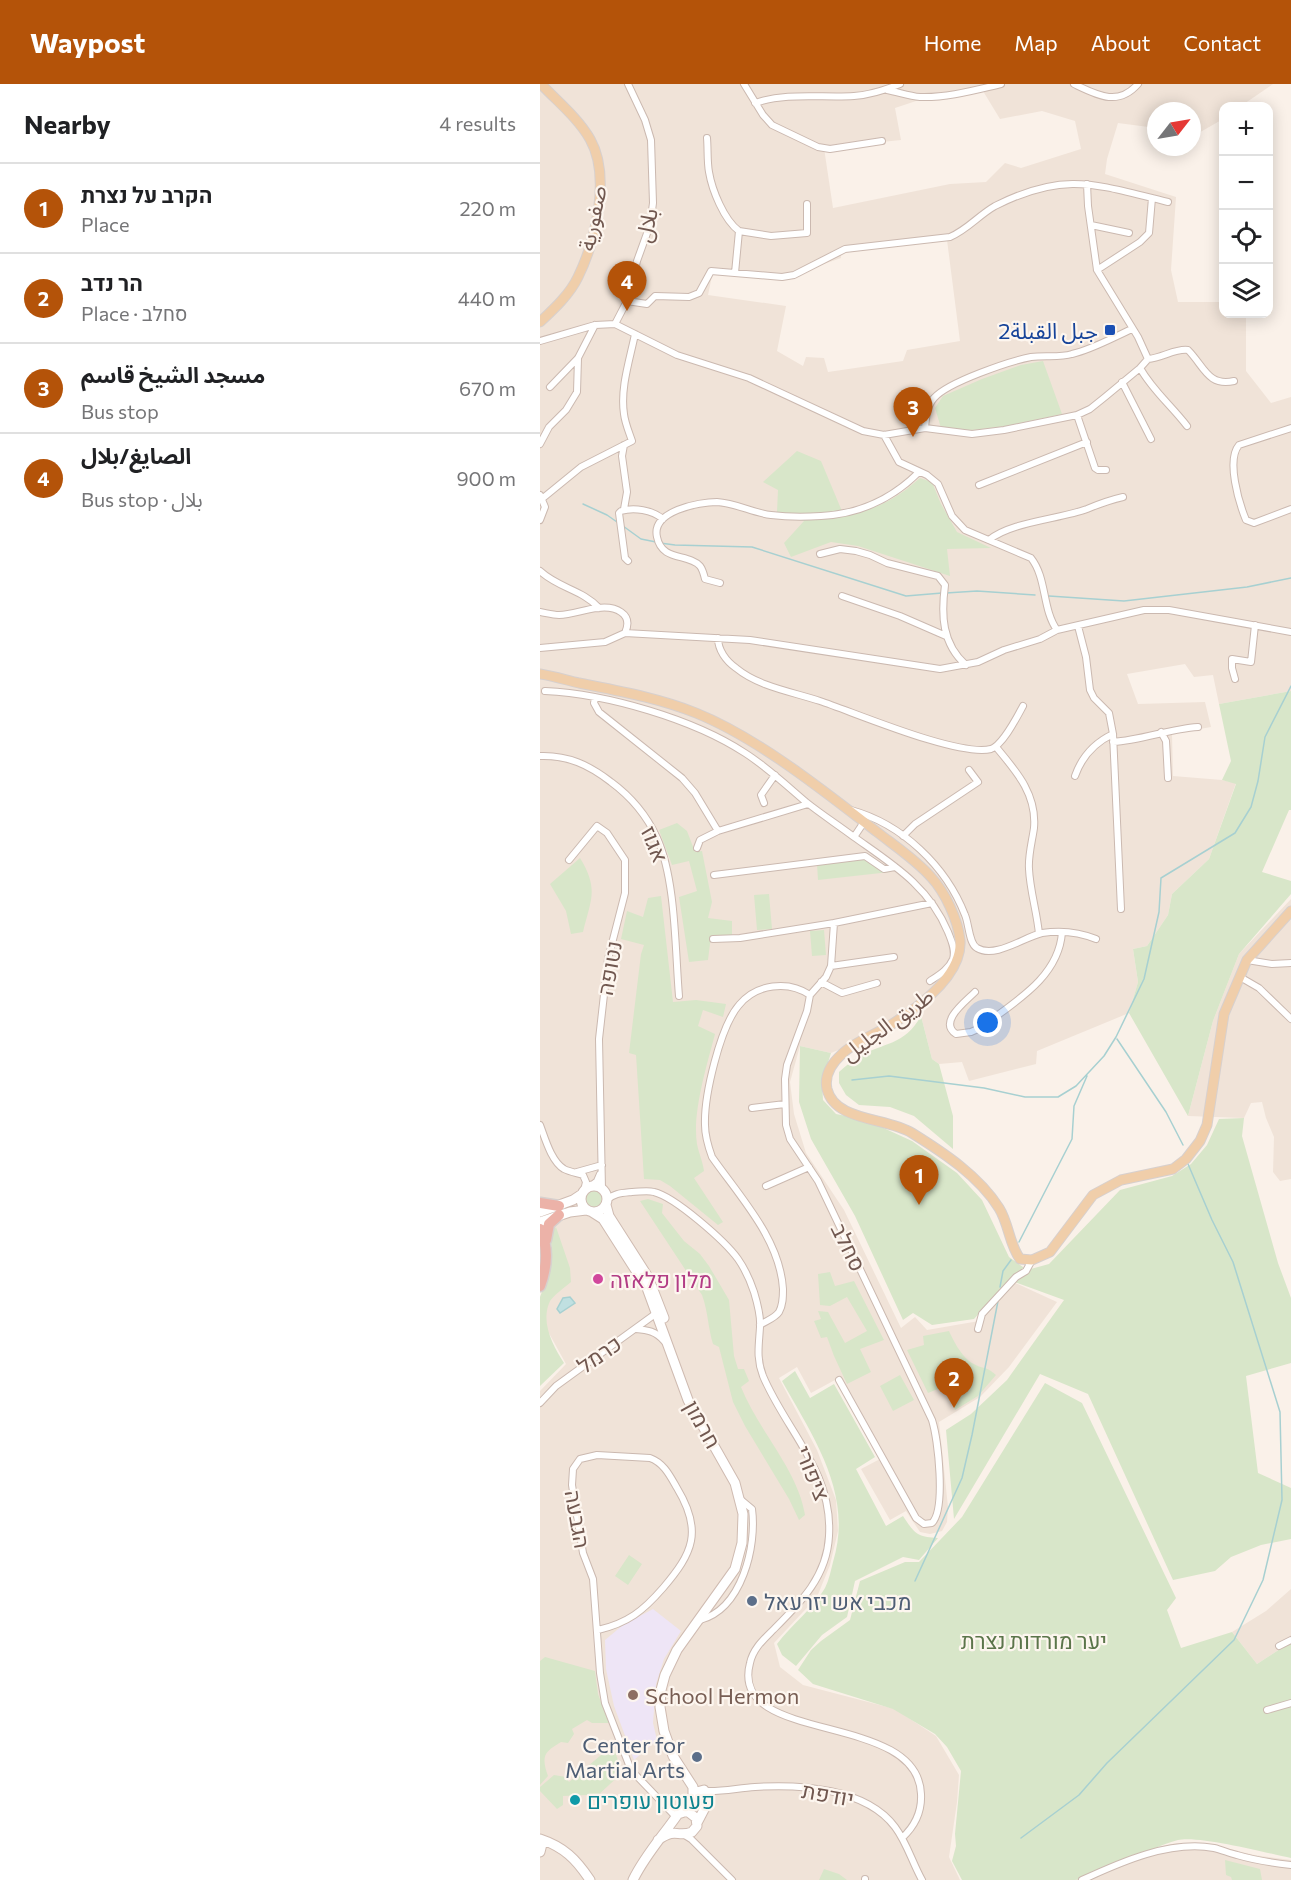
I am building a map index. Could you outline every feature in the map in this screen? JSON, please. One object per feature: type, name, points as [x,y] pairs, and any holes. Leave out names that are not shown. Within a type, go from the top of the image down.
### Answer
[{"type":"highway","points":[[540,1203],[559,1210],[549,1224],[546,1263],[540,1286]]},
{"type":"highway","points":[[540,1229],[546,1244]]},
{"type":"main road","name":"صفورية","points":[[540,322],[566,296],[578,277],[590,245],[598,212],[600,172],[599,161],[591,140],[580,124],[541,84]]},
{"type":"main road","points":[[540,674],[579,683]]},
{"type":"main road","points":[[540,681],[579,683]]},
{"type":"main road","name":"طريق الجليل","points":[[579,683],[613,688],[665,703],[720,724],[754,743],[864,822],[932,878],[952,912],[959,934],[960,950],[955,965],[933,993],[892,1024],[843,1052],[831,1065],[826,1077],[827,1088],[830,1098],[839,1108],[856,1116],[884,1121],[904,1128],[937,1149],[970,1175],[999,1209],[1007,1225],[1014,1251],[1020,1259],[1032,1260]]},
{"type":"main road","points":[[1032,1260],[1050,1252],[1094,1195],[1121,1180],[1173,1169],[1186,1159],[1200,1141],[1207,1125],[1224,1014],[1247,960],[1291,911]]},
{"type":"street","name":"بلال","points":[[615,324],[627,301],[637,261],[650,225],[653,203],[651,140],[645,120],[628,84]]},
{"type":"street","points":[[744,84],[772,125],[818,147],[830,149],[882,141]]},
{"type":"street","points":[[755,103],[780,97],[856,96],[900,84]]},
{"type":"street","points":[[886,89],[910,96],[928,96],[967,92],[1001,84]]},
{"type":"street","points":[[1074,84],[1110,98],[1127,94],[1138,84]]},
{"type":"street","points":[[707,138],[708,171],[712,183],[726,214],[739,231],[735,273]]},
{"type":"street","points":[[627,301],[647,304],[656,296],[689,297],[699,293],[711,271],[782,277],[794,275],[845,249],[950,237],[960,233],[992,208],[1019,194],[1045,186],[1068,183],[1109,186],[1168,202]]},
{"type":"street","points":[[1087,184],[1097,270],[1138,337],[1148,359]]},
{"type":"street","points":[[1097,270],[1140,242],[1149,233],[1152,198]]},
{"type":"street","points":[[739,231],[771,236],[807,233],[807,204]]},
{"type":"street","points":[[1091,225],[1129,232]]},
{"type":"street","points":[[540,341],[595,325],[615,324],[677,356],[748,378],[862,431],[884,435],[925,428],[972,434],[1077,415],[1090,409],[1148,359],[1160,358],[1185,349],[1215,380],[1223,384],[1234,381]]},
{"type":"street","points":[[550,387],[578,358],[595,325]]},
{"type":"street","points":[[925,428],[931,402],[936,395],[946,389],[1009,362],[1082,352],[1132,329]]},
{"type":"street","points":[[540,520],[545,507],[541,496],[581,467],[632,441],[624,414],[624,401],[627,370],[635,334]]},
{"type":"street","points":[[540,444],[549,427],[566,410],[577,392],[578,358]]},
{"type":"street","points":[[1140,368],[1159,397],[1173,409],[1186,426]]},
{"type":"street","points":[[1122,382],[1151,439]]},
{"type":"street","points":[[1077,415],[1095,468],[1106,470]]},
{"type":"street","points":[[1291,428],[1239,445],[1234,450],[1236,486],[1246,520],[1254,523],[1291,509]]},
{"type":"street","points":[[884,435],[899,462],[938,484],[952,516],[965,530],[1023,554],[1034,561],[1050,617],[1057,630]]},
{"type":"street","points":[[980,485],[1087,442]]},
{"type":"street","points":[[624,445],[622,456],[627,492],[624,509],[619,513],[625,558],[628,561]]},
{"type":"street","points":[[720,583],[705,579],[702,568],[698,564],[672,555],[659,544],[656,532],[667,514],[698,504],[716,502],[770,515],[823,516],[870,507],[905,486],[919,472]]},
{"type":"street","points":[[989,540],[1002,532],[1123,497]]},
{"type":"street","points":[[624,509],[652,512],[663,519]]},
{"type":"street","points":[[820,554],[840,549],[856,551],[887,563],[938,576],[945,585],[942,608],[946,636],[952,650],[966,665]]},
{"type":"street","points":[[540,571],[558,585],[586,595],[599,608]]},
{"type":"street","points":[[842,596],[900,616],[946,636]]},
{"type":"street","points":[[540,612],[558,615],[599,608],[621,612],[627,616],[628,626],[625,633]]},
{"type":"street","points":[[540,648],[605,642],[625,633],[750,640],[893,660],[933,669],[966,665],[1040,639],[1057,630],[1144,610],[1170,610],[1291,632]]},
{"type":"street","points":[[1236,679],[1232,659],[1251,662],[1255,625]]},
{"type":"street","points":[[1078,626],[1086,657],[1090,690],[1094,698],[1109,713],[1113,734],[1121,909]]},
{"type":"street","points":[[718,638],[721,651],[736,669],[749,676],[922,737],[953,745],[983,750],[996,747],[1015,722],[1023,706]]},
{"type":"street","points":[[545,691],[595,698],[645,710],[695,726],[744,752],[776,775],[808,804],[911,878],[932,903],[945,924],[954,953],[952,961],[945,970],[930,981]]},
{"type":"street","points":[[595,698],[594,703],[599,712],[682,778],[695,793],[718,831]]},
{"type":"street","points":[[1113,742],[1130,741],[1161,732],[1198,727]]},
{"type":"street","points":[[1161,732],[1166,741],[1168,778]]},
{"type":"street","points":[[1076,776],[1080,761],[1086,753],[1101,740],[1113,734]]},
{"type":"street","points":[[996,747],[1022,779],[1032,801],[1034,827],[1029,869],[1039,934]]},
{"type":"street","name":"אגוז","points":[[540,756],[579,761],[599,772],[618,787],[646,819],[657,837],[671,902],[679,996]]},
{"type":"street","points":[[903,836],[915,824],[978,782],[969,770]]},
{"type":"street","points":[[764,803],[761,795],[776,775]]},
{"type":"street","points":[[697,848],[700,840],[718,831],[808,804]]},
{"type":"street","points":[[844,808],[868,814],[903,836],[937,867],[965,914],[975,947],[980,950],[993,951],[1039,934],[1062,932],[1084,934],[1096,939]]},
{"type":"street","points":[[854,837],[864,822]]},
{"type":"street","name":"נטופה","points":[[569,860],[597,826],[607,833],[625,860],[625,893],[608,959],[598,1040],[604,1196]]},
{"type":"street","points":[[714,874],[865,855],[884,869],[895,867]]},
{"type":"street","points":[[713,939],[740,938],[834,923],[932,903]]},
{"type":"street","name":"סחלב","points":[[834,923],[831,966],[826,977],[810,994],[807,1011],[787,1065],[784,1116],[788,1132],[818,1181],[932,1420],[937,1442],[939,1500],[938,1514],[932,1523],[924,1524],[916,1518],[839,1380]]},
{"type":"street","points":[[975,992],[950,1019],[952,1031],[956,1034],[980,1028],[1029,991],[1042,978],[1054,960],[1062,932]]},
{"type":"street","points":[[831,966],[894,957]]},
{"type":"street","points":[[1247,960],[1272,964],[1291,963]]},
{"type":"street","points":[[1240,977],[1259,988],[1291,1019]]},
{"type":"street","points":[[821,982],[842,993],[877,982]]},
{"type":"street","points":[[760,1325],[775,1316],[782,1305],[783,1291],[779,1267],[762,1229],[712,1157],[705,1122],[710,1089],[724,1032],[736,1007],[758,990],[779,986],[802,990],[810,994]]},
{"type":"street","points":[[752,1108],[785,1104]]},
{"type":"street","points":[[540,1125],[552,1154],[560,1166],[583,1175],[586,1191],[582,1203],[589,1211]]},
{"type":"street","points":[[576,1172],[602,1165]]},
{"type":"street","points":[[540,1222],[597,1181],[602,1165]]},
{"type":"street","points":[[766,1186],[809,1167]]},
{"type":"street","points":[[540,1212],[600,1210],[604,1196],[586,1191]]},
{"type":"street","name":"ציפורי","points":[[604,1196],[653,1191],[664,1195],[682,1207],[731,1251],[746,1272],[759,1312],[757,1348],[764,1376],[815,1469],[828,1503],[829,1537],[827,1553],[816,1582],[806,1597],[753,1652],[748,1678],[751,1691],[758,1701],[776,1713],[866,1741],[885,1748],[905,1760],[917,1775],[922,1795],[918,1818],[911,1830],[902,1838]]},
{"type":"street","name":"חרמון","points":[[604,1196],[609,1216],[648,1277],[688,1400],[728,1468],[740,1499],[744,1529],[739,1558],[729,1579],[670,1662],[661,1690],[661,1720],[668,1743],[693,1787],[693,1798]]},
{"type":"street","name":"חרמון","points":[[589,1211],[603,1219],[643,1280],[659,1312]]},
{"type":"street","points":[[978,1329],[982,1314],[1016,1277],[1026,1271],[1032,1260]]},
{"type":"street","name":"כרמל","points":[[540,1403],[543,1395],[659,1312]]},
{"type":"street","points":[[635,1329],[649,1330],[659,1335],[669,1347]]},
{"type":"street","name":"הגבעה","points":[[598,1630],[619,1623],[643,1610],[682,1566],[688,1553],[692,1531],[690,1512],[664,1467],[657,1460],[597,1455],[580,1459],[573,1469],[572,1485],[584,1552],[593,1579],[600,1673],[605,1703],[627,1764],[678,1816]]},
{"type":"street","points":[[1279,1646],[1291,1640]]},
{"type":"street","points":[[1267,1710],[1291,1702]]},
{"type":"street","name":"חרמון","points":[[686,1775],[704,1790]]},
{"type":"street","name":"יודפת","points":[[704,1790],[727,1791],[772,1786],[813,1789],[854,1797],[877,1808],[896,1828],[922,1880]]},
{"type":"street","points":[[633,1880],[658,1840],[698,1792],[704,1790],[709,1800],[708,1804],[697,1825],[689,1834],[671,1832],[658,1840]]},
{"type":"street","name":"יודפת","points":[[708,1804],[727,1791]]},
{"type":"street","points":[[678,1816],[694,1814],[697,1825],[695,1837],[703,1851]]},
{"type":"street","points":[[678,1816],[675,1825],[681,1833],[732,1880]]},
{"type":"street","points":[[540,1852],[542,1839],[565,1850],[589,1877]]},
{"type":"street","points":[[1082,1880],[1149,1854],[1195,1847],[1215,1848],[1263,1861],[1291,1865]]},
{"type":"shaded area","points":[[540,84],[1273,84],[1247,102],[1219,102],[1219,121],[1201,132],[1201,102],[1147,102],[1147,127],[1118,123],[1105,174],[1176,197],[1171,270],[1178,302],[1219,302],[1219,318],[1246,318],[1246,371],[1271,403],[1291,397],[1291,691],[1219,704],[1213,675],[1194,677],[1185,664],[1127,674],[1138,704],[1205,702],[1211,727],[1172,734],[1173,776],[1236,783],[1209,859],[1172,894],[1168,915],[1147,946],[1133,949],[1138,982],[1129,1013],[1037,1051],[1036,1064],[969,1081],[962,1062],[939,1064],[932,1059],[921,1016],[831,1053],[800,1046],[790,1082],[794,1114],[806,1153],[844,1210],[901,1328],[915,1317],[927,1330],[979,1321],[1013,1282],[1057,1302],[1009,1367],[980,1397],[939,1422],[948,1507],[947,1522],[942,1531],[930,1534],[920,1532],[906,1511],[890,1520],[861,1469],[880,1459],[835,1380],[811,1393],[797,1367],[779,1378],[817,1450],[836,1500],[838,1531],[830,1565],[817,1597],[774,1643],[780,1667],[803,1685],[895,1709],[936,1736],[959,1775],[949,1857],[960,1880],[540,1880],[540,1391],[566,1364],[540,1317],[540,1306],[556,1265],[557,1236],[540,1196]],"holes":[[[983,91],[1000,119],[1042,111],[1075,121],[1081,149],[1021,168],[1005,163],[986,182],[950,184],[833,208],[824,148],[901,140],[895,108],[922,99]],[[947,240],[960,341],[907,350],[903,361],[828,372],[824,358],[806,357],[803,366],[777,351],[786,306],[708,295],[713,271],[781,279],[841,258],[841,252]]]},
{"type":"shaded area","points":[[1291,899],[1291,1179],[1280,1181],[1273,1172],[1274,1137],[1262,1102],[1251,1103],[1244,1118],[1188,1116],[1213,1021],[1239,954]]},
{"type":"shaded area","points":[[1291,1589],[1291,1642],[1257,1664],[1232,1632],[1266,1611]]},
{"type":"shaded area","name":"School Hermon","points":[[653,1609],[681,1631],[664,1659],[656,1684],[653,1723],[657,1740],[634,1760],[614,1706],[606,1669],[605,1640],[623,1625]]},
{"type":"shaded area","points":[[1177,1843],[1205,1843],[1254,1855],[1291,1860],[1291,1880],[1067,1880],[1149,1849]]},
{"type":"green space","points":[[1043,361],[1062,414],[1007,426],[972,430],[941,428],[935,408],[943,396],[1021,365]]},
{"type":"green space","points":[[797,451],[821,461],[844,516],[885,503],[920,478],[932,482],[957,532],[991,548],[947,549],[950,576],[858,546],[831,542],[791,557],[784,543],[804,521],[777,512],[778,490],[763,482]]},
{"type":"green space","points":[[1291,691],[1291,810],[1289,810],[1262,872],[1291,881],[1291,894],[1239,954],[1213,1021],[1188,1116],[1129,1013],[1138,982],[1133,949],[1147,946],[1168,915],[1172,894],[1209,859],[1236,784],[1222,780],[1231,761],[1219,704]]},
{"type":"green space","points":[[677,823],[687,831],[695,852],[702,851],[712,902],[708,918],[732,921],[732,937],[711,936],[708,960],[689,962],[679,897],[697,891],[689,861],[672,865],[659,830]]},
{"type":"green space","points":[[871,857],[890,872],[818,880],[817,864]]},
{"type":"green space","points":[[580,858],[590,878],[592,894],[583,932],[571,934],[566,911],[550,884]]},
{"type":"green space","points":[[769,894],[772,929],[757,930],[754,895]]},
{"type":"green space","points":[[661,896],[673,1002],[696,1000],[726,1004],[723,1017],[703,1010],[698,1026],[715,1034],[701,1089],[697,1118],[697,1144],[704,1171],[694,1178],[723,1222],[718,1225],[670,1186],[660,1180],[644,1179],[636,1055],[629,1053],[644,945],[621,939],[627,911],[643,917],[648,898]]},
{"type":"green space","points":[[824,930],[826,955],[812,956],[810,931]]},
{"type":"green space","points":[[921,1016],[932,1059],[939,1064],[953,1116],[953,1149],[914,1116],[890,1107],[859,1105],[846,1095],[839,1083],[839,1072],[850,1062],[908,1033]]},
{"type":"green space","points":[[800,1046],[831,1053],[822,1082],[823,1100],[836,1114],[866,1120],[912,1141],[957,1173],[982,1200],[1009,1257],[1027,1270],[1049,1264],[1120,1190],[1172,1176],[1191,1164],[1207,1145],[1219,1119],[1244,1118],[1242,1136],[1278,1263],[1291,1298],[1291,1363],[1246,1376],[1258,1473],[1291,1488],[1291,1539],[1261,1545],[1231,1557],[1215,1571],[1173,1580],[1088,1394],[1040,1374],[954,1519],[946,1430],[971,1414],[1007,1380],[1064,1300],[1009,1280],[974,1319],[932,1325],[913,1313],[903,1320],[855,1216],[811,1139],[799,1102]]},
{"type":"green space","points":[[591,1191],[597,1191],[602,1199],[600,1205],[591,1207],[586,1202],[586,1196]]},
{"type":"green space","points":[[648,1199],[663,1204],[662,1213],[684,1241],[700,1254],[729,1300],[734,1356],[738,1369],[744,1369],[749,1381],[741,1387],[757,1419],[786,1466],[801,1498],[805,1515],[799,1520],[733,1402],[719,1347],[713,1344],[702,1295],[640,1201]]},
{"type":"green space","points":[[556,1227],[570,1268],[571,1282],[550,1301],[546,1317],[549,1334],[564,1363],[540,1386],[540,1297],[550,1271],[552,1251],[550,1234]]},
{"type":"green space","points":[[830,1272],[835,1286],[854,1281],[884,1340],[860,1349],[871,1372],[847,1384],[827,1337],[821,1338],[814,1321],[821,1319],[818,1311],[828,1312],[845,1343],[867,1331],[847,1297],[830,1306],[820,1305],[818,1274]]},
{"type":"green space","points":[[949,1331],[956,1345],[970,1362],[996,1375],[978,1396],[955,1410],[945,1386],[928,1393],[907,1350],[924,1345],[923,1336]]},
{"type":"green space","points":[[795,1371],[810,1398],[834,1384],[875,1457],[856,1469],[886,1526],[903,1516],[917,1533],[925,1537],[938,1538],[919,1560],[903,1557],[855,1581],[847,1617],[822,1635],[796,1666],[782,1655],[777,1644],[814,1603],[828,1582],[838,1537],[838,1513],[827,1467],[782,1381]]},
{"type":"green space","points":[[900,1375],[914,1400],[893,1411],[880,1386]]},
{"type":"green space","name":"יער מורדות נצרת","points":[[1045,1383],[1082,1403],[1176,1598],[1167,1610],[1181,1648],[1232,1632],[1257,1664],[1291,1642],[1291,1858],[1216,1842],[1188,1839],[1165,1844],[1101,1872],[1075,1880],[962,1880],[952,1861],[956,1846],[961,1771],[947,1747],[935,1734],[893,1709],[813,1684],[798,1670],[811,1650],[850,1620],[860,1581],[905,1562],[919,1562],[962,1517]]},
{"type":"green space","points":[[629,1555],[642,1564],[628,1585],[615,1576]]},
{"type":"green space","points":[[545,1657],[595,1671],[598,1694],[609,1723],[592,1723],[587,1720],[572,1729],[574,1734],[568,1743],[561,1742],[546,1755],[545,1764],[548,1776],[540,1785],[540,1661]]},
{"type":"green space","points":[[613,1745],[622,1773],[596,1797],[589,1807],[587,1795],[563,1796],[563,1805],[557,1809],[540,1791],[540,1787],[554,1775],[566,1777],[569,1782]]},
{"type":"green space","points":[[1225,1860],[1260,1869],[1262,1880],[1232,1880],[1226,1875]]},
{"type":"green space","points":[[824,1869],[839,1874],[847,1880],[819,1880]]},
{"type":"water","points":[[570,1297],[575,1303],[560,1313],[557,1309],[563,1298]]},
{"type":"waterway","points":[[583,504],[617,522]]},
{"type":"waterway","points":[[623,526],[641,539],[656,542]]},
{"type":"waterway","points":[[660,543],[752,547],[906,596],[942,593]]},
{"type":"waterway","points":[[1049,596],[1124,601],[1247,587],[1291,578]]},
{"type":"waterway","points":[[946,593],[977,591],[1035,595]]},
{"type":"waterway","points":[[852,1080],[889,1076],[984,1088],[1025,1097],[1058,1097],[1076,1086],[1104,1056],[1116,1037],[1144,979],[1159,912],[1161,878],[1235,833],[1251,807],[1265,737],[1291,686]]},
{"type":"waterway","points":[[1117,1039],[1166,1112],[1183,1145]]},
{"type":"waterway","points":[[1019,1242],[1072,1139],[1074,1106],[1087,1076]]},
{"type":"waterway","points":[[1021,1838],[1079,1795],[1107,1763],[1234,1640],[1263,1580],[1282,1500],[1280,1412],[1233,1262],[1188,1164]]},
{"type":"waterway","points":[[1000,1287],[1003,1271],[1011,1260]]},
{"type":"waterway","points":[[915,1581],[962,1478],[998,1301]]},
{"type":"place","name":"الصايغ/بلال","points":[[627,311]]},
{"type":"place","name":"جبل القبلة2","points":[[1110,330]]},
{"type":"place","name":"مسجد الشيخ قاسم","points":[[913,437]]},
{"type":"place","name":"הקרב על נצרת","points":[[919,1205]]},
{"type":"place","name":"מלון פלאזה","points":[[598,1279]]},
{"type":"place","name":"הר נדב","points":[[954,1408]]},
{"type":"place","name":"מכבי אש יזרעאל","points":[[752,1601]]},
{"type":"place","name":"School Hermon","points":[[633,1695]]},
{"type":"place","name":"Center for Martial Arts","points":[[697,1757]]},
{"type":"place","name":"פעוטון עופרים","points":[[575,1800]]}]
